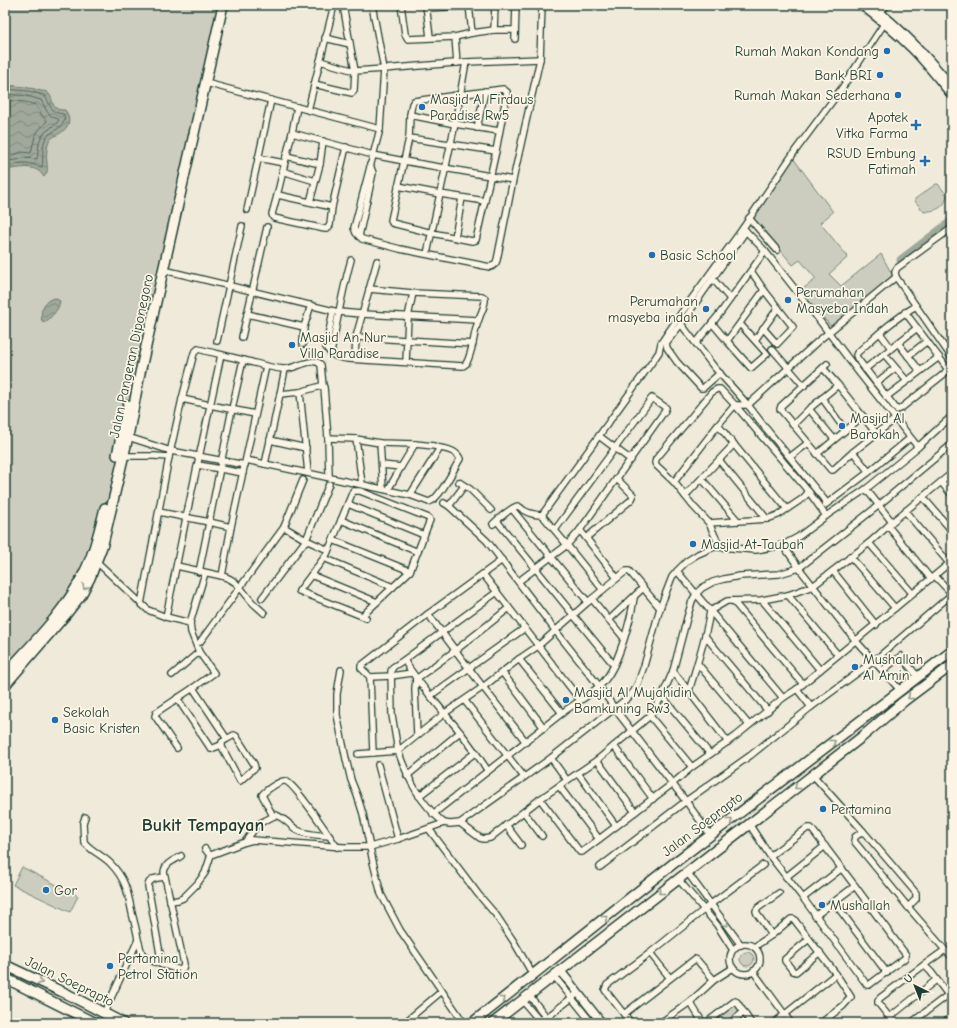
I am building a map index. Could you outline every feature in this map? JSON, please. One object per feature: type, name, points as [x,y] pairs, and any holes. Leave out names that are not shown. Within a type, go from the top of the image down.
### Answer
[{"type":"highway","name":"Jalan Pangeran Diponegoro","points":[[5,674],[71,597],[95,546],[108,500],[131,390],[218,5]]},
{"type":"highway","name":"Jalan Pangeran Diponegoro","points":[[5,685],[81,596],[97,562],[103,544],[223,5]]},
{"type":"highway","name":"Jalan Soeprapto","points":[[472,1023],[711,836],[952,651]]},
{"type":"highway","name":"Jalan Soeprapto","points":[[499,1021],[557,973],[863,736],[904,701],[952,665]]},
{"type":"highway","name":"Jalan Soeprapto","points":[[5,965],[123,1023]]},
{"type":"highway","name":"Jalan Soeprapto","points":[[5,978],[95,1023]]},
{"type":"highway","points":[[67,1009],[66,1002],[73,998]]},
{"type":"main road","points":[[861,5],[879,15]]},
{"type":"main road","points":[[871,5],[879,15],[916,45],[952,86]]},
{"type":"main road","points":[[886,21],[930,69],[952,96]]},
{"type":"main road","points":[[557,973],[578,993],[602,1023]]},
{"type":"street","points":[[308,110],[334,5]]},
{"type":"street","points":[[314,84],[352,94],[354,91],[355,71],[343,5]]},
{"type":"street","points":[[372,5],[384,69],[380,129],[354,228],[356,233],[362,239],[400,249],[490,266],[496,264],[540,59],[542,5]]},
{"type":"street","points":[[401,5],[406,38],[410,40],[455,37],[494,30],[515,30]]},
{"type":"street","points":[[494,30],[495,5]]},
{"type":"street","points":[[516,5],[516,39]]},
{"type":"street","points":[[879,15],[887,5]]},
{"type":"street","points":[[430,38],[426,7],[469,6],[472,33]]},
{"type":"street","points":[[720,373],[702,388],[677,362],[666,346],[666,343],[713,279],[744,229],[749,218],[795,151],[842,88],[886,21]]},
{"type":"street","points":[[455,37],[457,63]]},
{"type":"street","points":[[326,38],[350,44]]},
{"type":"street","points":[[320,61],[355,71],[466,62],[540,59]]},
{"type":"street","points":[[427,254],[451,145],[466,62]]},
{"type":"street","points":[[206,83],[380,129]]},
{"type":"street","points":[[503,89],[507,92],[496,151],[476,240],[454,237],[392,223],[398,186],[409,138],[412,104],[414,101],[461,94],[503,89]]},
{"type":"street","points":[[477,128],[485,91]]},
{"type":"street","points":[[247,210],[271,100]]},
{"type":"street","points":[[297,107],[272,216],[274,218],[327,229],[330,225],[332,208],[346,147]]},
{"type":"street","points":[[410,115],[499,131]]},
{"type":"street","points":[[292,133],[404,161],[513,180]]},
{"type":"street","points":[[409,138],[496,151]]},
{"type":"street","points":[[310,202],[320,164],[324,141]]},
{"type":"street","points":[[286,156],[320,164]]},
{"type":"street","points":[[258,158],[284,163]]},
{"type":"street","points":[[282,171],[315,181]]},
{"type":"street","points":[[398,186],[485,201]]},
{"type":"street","points":[[278,195],[332,208]]},
{"type":"street","points":[[454,237],[462,198]]},
{"type":"street","points":[[749,218],[777,250]]},
{"type":"street","points":[[217,341],[242,226]]},
{"type":"street","points":[[242,337],[267,227]]},
{"type":"street","points":[[952,228],[897,268],[894,272],[952,358]]},
{"type":"street","points":[[744,229],[765,251],[918,447]]},
{"type":"street","points":[[614,665],[536,569],[495,522],[512,508],[518,506],[529,514],[542,514],[655,358],[659,352],[661,343],[682,312],[744,229]]},
{"type":"street","points":[[696,343],[765,251]]},
{"type":"street","points":[[351,260],[326,347],[331,353],[338,358],[464,366],[468,362],[478,320],[486,301],[485,298],[482,296],[413,293],[369,289]]},
{"type":"street","points":[[355,359],[356,337],[377,261]]},
{"type":"street","points":[[164,270],[336,311],[408,317],[478,320]]},
{"type":"street","points":[[712,323],[751,368],[770,352],[793,329],[751,271]]},
{"type":"street","points":[[674,482],[735,405],[748,405],[828,333],[896,277]]},
{"type":"street","points":[[713,279],[730,298]]},
{"type":"street","points":[[727,341],[764,290]]},
{"type":"street","points":[[406,362],[408,317],[413,293]]},
{"type":"street","points":[[303,344],[304,327],[310,305]]},
{"type":"street","points":[[905,312],[947,368],[946,372],[897,410],[865,369],[856,354],[905,312],[916,306]]},
{"type":"street","points":[[755,340],[778,308]]},
{"type":"street","points":[[247,314],[304,327]]},
{"type":"street","points":[[681,324],[827,503]]},
{"type":"street","points":[[740,324],[755,340],[788,368],[804,386]]},
{"type":"street","points":[[763,328],[777,344]]},
{"type":"street","points":[[865,369],[917,328]]},
{"type":"street","points":[[880,333],[891,348]]},
{"type":"street","points":[[356,337],[473,344]]},
{"type":"street","points":[[908,356],[926,341]]},
{"type":"street","points":[[898,343],[920,371]]},
{"type":"street","points":[[141,604],[169,457],[195,351],[198,350],[285,369],[317,361],[321,365],[323,386],[325,389],[329,477]]},
{"type":"street","points":[[884,354],[906,381]]},
{"type":"street","points":[[166,617],[221,355]]},
{"type":"street","points":[[886,397],[939,357]]},
{"type":"street","points":[[177,748],[155,715],[157,712],[214,673],[199,652],[191,632],[190,622],[202,572],[209,522],[243,360]]},
{"type":"street","points":[[222,576],[231,527],[266,366]]},
{"type":"street","points":[[876,433],[825,366],[781,406],[780,409],[829,468],[833,470],[876,433],[895,419]]},
{"type":"street","points":[[876,383],[896,368]]},
{"type":"street","points":[[265,464],[285,369]]},
{"type":"street","points":[[793,425],[809,409],[838,385]]},
{"type":"street","points":[[280,394],[300,392],[323,386]]},
{"type":"street","points":[[720,547],[709,523],[674,482],[655,463],[656,459],[715,389],[720,390],[735,405],[809,492],[826,516]]},
{"type":"street","points":[[300,392],[308,473]]},
{"type":"street","points":[[519,581],[567,544],[580,530],[664,412],[666,408],[664,406],[652,398],[651,399],[555,530]]},
{"type":"street","points":[[822,398],[845,430]]},
{"type":"street","points":[[182,399],[255,414]]},
{"type":"street","points":[[809,409],[834,439]]},
{"type":"street","points":[[817,454],[863,416]]},
{"type":"street","points":[[497,592],[391,669],[392,715],[398,752],[407,776],[419,796],[433,814],[444,823],[460,823],[551,758],[629,697],[638,683],[660,608],[672,577],[686,561],[714,547],[756,550],[783,545],[798,537],[866,489],[918,447],[952,416]]},
{"type":"street","points":[[718,425],[787,509]]},
{"type":"street","points":[[599,436],[631,460]]},
{"type":"street","points":[[128,437],[171,451],[199,457],[265,464],[410,495],[429,502],[433,501],[439,495],[460,459],[458,455],[453,452],[434,446],[328,438]]},
{"type":"street","points":[[821,508],[869,472],[910,438]]},
{"type":"street","points":[[356,439],[362,484]]},
{"type":"street","points":[[270,440],[306,448]]},
{"type":"street","points":[[380,443],[385,490]]},
{"type":"street","points":[[790,457],[808,443]]},
{"type":"street","points":[[385,490],[415,444]]},
{"type":"street","points":[[685,496],[734,444]]},
{"type":"street","points":[[460,823],[480,838],[490,838],[540,799],[597,760],[650,716],[662,696],[673,671],[692,601],[702,588],[713,582],[724,579],[740,576],[779,574],[799,568],[879,505],[952,444]]},
{"type":"street","points":[[410,495],[440,448]]},
{"type":"street","points":[[853,452],[869,472]]},
{"type":"street","points":[[123,456],[169,457]]},
{"type":"street","points":[[719,460],[767,518]]},
{"type":"street","points":[[198,465],[243,474]]},
{"type":"street","points":[[382,465],[400,467]]},
{"type":"street","points":[[689,691],[698,664],[710,611],[727,601],[762,600],[788,595],[813,586],[834,571],[850,556],[869,543],[905,511],[952,473]]},
{"type":"street","points":[[702,478],[738,521]]},
{"type":"street","points":[[586,538],[632,498],[633,495],[617,479]]},
{"type":"street","points":[[200,642],[239,586],[284,527],[303,480]]},
{"type":"street","points":[[459,482],[470,489],[491,510]]},
{"type":"street","points":[[941,482],[952,495]]},
{"type":"street","points":[[262,598],[306,540],[329,484]]},
{"type":"street","points":[[464,486],[447,505],[487,540],[555,630],[600,686],[614,709],[686,801],[711,836]]},
{"type":"street","points":[[600,867],[686,801],[751,755],[811,707],[874,660],[952,594],[933,577],[890,524],[879,505],[866,489]]},
{"type":"street","points":[[353,491],[360,491],[429,518],[430,520],[410,571],[377,602],[364,617],[299,591],[324,558],[341,520],[353,491]]},
{"type":"street","points":[[709,523],[767,518],[778,515],[809,492]]},
{"type":"street","points":[[923,497],[952,531]]},
{"type":"street","points":[[348,504],[424,535]]},
{"type":"street","points":[[512,508],[551,557],[624,638]]},
{"type":"street","points":[[540,799],[580,852],[582,852],[653,799],[692,767],[728,742],[783,698],[797,689],[951,562],[905,511]]},
{"type":"street","points":[[159,512],[231,527]]},
{"type":"street","points":[[542,514],[603,590]]},
{"type":"street","points":[[341,520],[418,552]]},
{"type":"street","points":[[284,527],[306,540],[328,550]]},
{"type":"street","points":[[580,530],[617,578]]},
{"type":"street","points":[[333,540],[410,571]]},
{"type":"street","points":[[869,543],[912,593]]},
{"type":"street","points":[[783,545],[856,641],[900,690]]},
{"type":"street","points":[[850,556],[895,608]]},
{"type":"street","points":[[324,558],[393,587]]},
{"type":"street","points":[[373,753],[370,677],[361,668],[362,664],[502,560]]},
{"type":"street","points":[[97,562],[148,610],[166,617],[190,622]]},
{"type":"street","points":[[177,566],[229,578],[234,581],[252,602],[264,613]]},
{"type":"street","points":[[358,754],[398,752],[445,714],[465,701],[538,646],[590,600],[626,571],[629,571],[660,608]]},
{"type":"street","points":[[677,571],[783,698]]},
{"type":"street","points":[[834,571],[876,625]]},
{"type":"street","points":[[483,574],[580,700]]},
{"type":"street","points":[[311,575],[377,602]]},
{"type":"street","points":[[609,620],[643,588]]},
{"type":"street","points":[[788,595],[838,655]]},
{"type":"street","points":[[433,814],[508,755],[600,686],[614,665],[624,638],[634,598]]},
{"type":"street","points":[[762,600],[820,670]]},
{"type":"street","points":[[733,601],[803,684]]},
{"type":"street","points":[[418,735],[415,689],[416,679],[510,608]]},
{"type":"street","points":[[428,614],[526,742]]},
{"type":"street","points":[[430,696],[524,628]]},
{"type":"street","points":[[705,636],[768,711]]},
{"type":"street","points":[[172,675],[199,652]]},
{"type":"street","points":[[883,670],[901,656],[918,676]]},
{"type":"street","points":[[519,659],[562,714]]},
{"type":"street","points":[[404,660],[416,679],[476,752],[488,771]]},
{"type":"street","points":[[698,664],[750,725]]},
{"type":"street","points":[[341,670],[337,694],[337,715],[351,780],[359,801],[381,894],[400,930],[464,1023]]},
{"type":"street","points":[[673,671],[728,742]]},
{"type":"street","points":[[502,672],[544,728]]},
{"type":"street","points":[[370,677],[412,673]]},
{"type":"street","points":[[193,688],[227,739]]},
{"type":"street","points":[[797,689],[811,707]]},
{"type":"street","points":[[662,696],[710,754]]},
{"type":"street","points":[[177,698],[211,749],[221,746],[222,742],[234,735],[254,764],[255,768],[240,781],[221,746]]},
{"type":"street","points":[[465,701],[524,777]]},
{"type":"street","points":[[650,716],[692,767]]},
{"type":"street","points":[[407,776],[460,732]]},
{"type":"street","points":[[614,746],[653,799]]},
{"type":"street","points":[[419,796],[476,752]]},
{"type":"street","points":[[551,758],[567,780]]},
{"type":"street","points":[[597,760],[635,812]]},
{"type":"street","points":[[378,765],[398,839]]},
{"type":"street","points":[[578,773],[616,826]]},
{"type":"street","points":[[812,774],[916,893],[916,899],[908,907]]},
{"type":"street","points":[[273,816],[262,795],[271,787],[282,782],[286,782],[302,798],[337,847]]},
{"type":"street","points":[[560,786],[599,839]]},
{"type":"street","points":[[524,812],[542,836]]},
{"type":"street","points":[[245,842],[258,824],[276,815],[301,832],[329,836]]},
{"type":"street","points":[[85,817],[83,823],[84,842],[90,849],[109,862],[119,873],[128,894],[138,940],[143,955],[162,965],[180,970],[183,968],[184,964],[165,877],[165,868],[181,856]]},
{"type":"street","points":[[170,901],[183,898],[197,884],[204,873],[211,855],[245,842],[253,840],[337,847],[370,847],[444,823]]},
{"type":"street","points":[[749,824],[770,856],[803,898],[866,985],[869,985],[887,973],[906,958],[906,955],[856,886],[812,829],[807,828],[770,856]]},
{"type":"street","points":[[506,825],[520,845]]},
{"type":"street","points":[[429,829],[478,894],[496,915],[533,975]]},
{"type":"street","points":[[863,831],[855,837],[854,841],[908,907],[952,957]]},
{"type":"street","points":[[786,877],[825,846]]},
{"type":"street","points":[[205,849],[211,855]]},
{"type":"street","points":[[632,1023],[605,990],[608,983],[650,953],[710,904],[763,865]]},
{"type":"street","points":[[803,898],[842,868]]},
{"type":"street","points":[[687,872],[741,945]]},
{"type":"street","points":[[162,965],[148,883],[150,880],[165,877]]},
{"type":"street","points":[[678,879],[717,925],[733,950]]},
{"type":"street","points":[[816,916],[856,886]]},
{"type":"street","points":[[772,935],[756,911],[780,893]]},
{"type":"street","points":[[834,902],[887,973]]},
{"type":"street","points":[[754,947],[772,935],[791,919],[796,922],[836,974],[851,998],[821,1023]]},
{"type":"street","points":[[809,939],[785,959],[793,971],[796,972],[820,952]]},
{"type":"street","points":[[104,1013],[138,940]]},
{"type":"street","points":[[741,945],[750,945],[754,947],[757,950],[760,959],[759,964],[753,971],[748,973],[738,972],[731,964],[730,959],[733,950],[741,945]]},
{"type":"street","points":[[894,1023],[878,1003],[878,1000],[945,950]]},
{"type":"street","points":[[650,953],[670,978]]},
{"type":"street","points":[[624,1014],[696,959],[714,980]]},
{"type":"street","points":[[911,1023],[950,997],[924,965]]},
{"type":"street","points":[[660,1023],[690,1002],[714,980],[733,968]]},
{"type":"street","points":[[753,971],[791,1023]]},
{"type":"street","points":[[557,973],[572,998],[592,1023]]},
{"type":"street","points":[[774,1023],[836,974]]},
{"type":"street","points":[[890,1017],[936,980]]},
{"type":"street","points":[[404,1023],[442,991]]},
{"type":"street","points":[[543,1022],[578,993]]},
{"type":"street","points":[[526,998],[544,1014],[543,1022]]},
{"type":"street","points":[[690,1002],[705,1023],[734,1001],[751,1023]]},
{"type":"street","points":[[730,1023],[744,1012]]},
{"type":"street","points":[[943,1023],[952,1017]]},
{"type":"green space","points":[[5,5],[219,5],[106,519],[84,578],[5,678]]},
{"type":"green space","points":[[793,158],[833,212],[820,223],[848,257],[829,274],[841,286],[881,254],[894,278],[834,330],[800,291],[816,279],[800,260],[793,265],[752,217]]},
{"type":"green space","points":[[938,184],[947,195],[946,200],[939,208],[924,212],[915,199]]},
{"type":"green space","name":"Gor","points":[[22,867],[78,896],[70,912],[13,885]]},
{"type":"green space","points":[[744,952],[750,952],[754,956],[754,962],[750,966],[744,966],[740,962],[740,956]]},
{"type":"green space","points":[[735,1001],[744,1012],[729,1023],[707,1023]]},
{"type":"water","points":[[5,86],[32,88],[47,92],[50,95],[54,106],[60,110],[65,110],[68,116],[69,122],[67,127],[49,141],[47,171],[44,177],[38,170],[30,168],[5,170]]},
{"type":"water","points":[[55,298],[60,301],[57,310],[46,322],[42,321],[41,314],[43,306],[51,299]]},
{"type":"waterway","points":[[901,260],[952,221]]},
{"type":"place","name":"Rumah Makan Kondang","points":[[887,51]]},
{"type":"place","name":"Bank BRI","points":[[880,75]]},
{"type":"place","name":"Rumah Makan Sederhana","points":[[898,95]]},
{"type":"place","name":"Masjid Al Firdaus Paradise Rw5","points":[[422,107]]},
{"type":"place","name":"Apotek Vitka Farma","points":[[916,125]]},
{"type":"place","name":"RSUD Embung Fatimah","points":[[925,161]]},
{"type":"place","name":"Basic School","points":[[652,255]]},
{"type":"place","name":"Perumahan Masyeba Indah","points":[[788,300]]},
{"type":"place","name":"Perumahan masyeba indah","points":[[706,309]]},
{"type":"place","name":"Masjid An Nur Villa Paradise","points":[[292,345]]},
{"type":"place","name":"Masjid Al Barokah","points":[[842,426]]},
{"type":"place","name":"Masjid At-Taubah","points":[[693,544]]},
{"type":"place","name":"Mushallah Al Amin","points":[[855,667]]},
{"type":"place","name":"Masjid Al Mujahidin Bamkuning Rw3","points":[[566,700]]},
{"type":"place","name":"Sekolah Basic Kristen","points":[[55,720]]},
{"type":"place","name":"Pertamina","points":[[823,809]]},
{"type":"place","name":"Gor","points":[[46,890]]},
{"type":"place","name":"Mushallah","points":[[822,905]]},
{"type":"place","name":"Pertamina Petrol Station","points":[[110,966]]},
{"type":"district","name":"Bukit Tempayan","points":[[203,825]]}]
